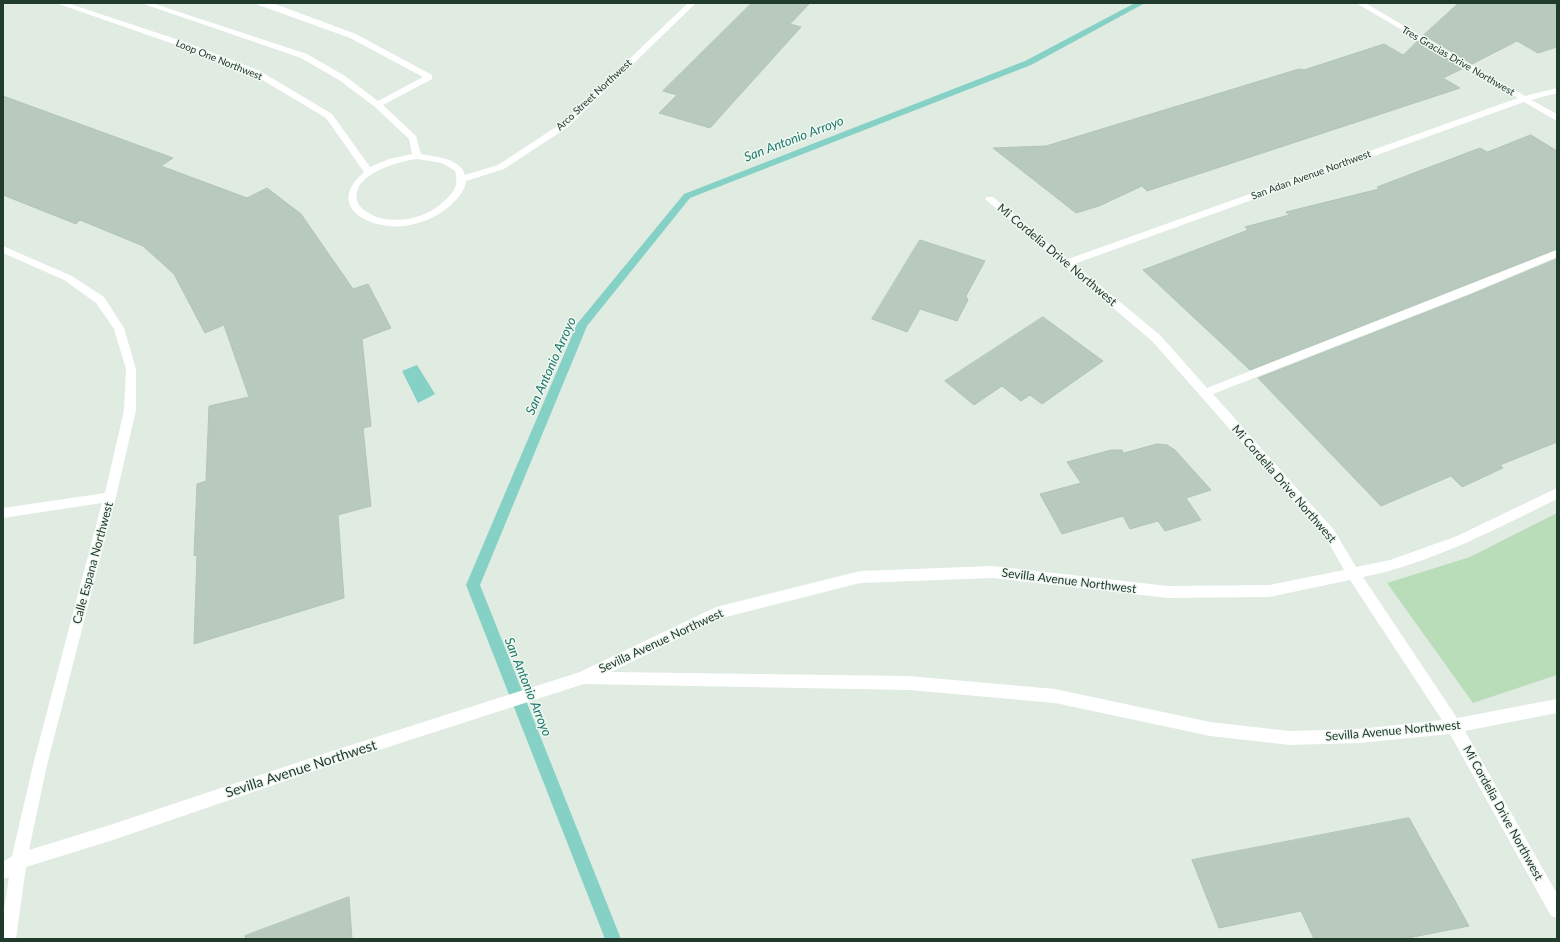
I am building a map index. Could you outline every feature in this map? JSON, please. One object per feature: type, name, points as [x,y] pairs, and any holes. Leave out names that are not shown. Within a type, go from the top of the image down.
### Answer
[{"type":"street","name":"Loop One Northwest","points":[[60,3],[185,45],[257,73],[329,116],[369,172]]},
{"type":"street","points":[[257,3],[272,6],[353,36],[429,77],[378,105]]},
{"type":"street","name":"Arco Street Northwest","points":[[463,179],[501,167],[565,125],[692,3]]},
{"type":"street","name":"Tres Gracias Drive Northwest","points":[[1360,3],[1557,118]]},
{"type":"street","points":[[153,4],[304,56],[342,78],[378,105],[412,138],[417,156]]},
{"type":"street","name":"San Adan Avenue Northwest","points":[[1066,263],[1524,99],[1557,90]]},
{"type":"street","points":[[417,156],[434,157],[449,161],[459,169],[463,179],[461,190],[453,201],[440,211],[424,218],[405,222],[387,223],[371,220],[359,213],[353,204],[352,193],[358,182],[369,172],[388,162],[399,158],[417,156]]},
{"type":"street","name":"Mi Cordelia Drive Northwest","points":[[990,199],[1156,338],[1330,534],[1353,574],[1454,726],[1557,910]]},
{"type":"street","name":"Calle Espana Northwest","points":[[3,249],[68,278],[100,300],[119,328],[131,369],[130,410],[110,497],[42,758],[19,861],[8,939]]},
{"type":"street","points":[[1205,393],[1465,291],[1557,253]]},
{"type":"street","name":"Sevilla Avenue Northwest","points":[[3,871],[19,861],[110,833],[326,760],[583,678],[716,613],[860,577],[992,572],[1168,592],[1269,590],[1390,566],[1461,540],[1557,493]]},
{"type":"street","points":[[3,513],[110,497]]},
{"type":"street","name":"Sevilla Avenue Northwest","points":[[583,678],[909,683],[1055,696],[1210,728],[1290,738],[1359,736],[1454,726],[1557,706]]},
{"type":"street","name":"Sevilla Avenue Northwest","points":[[3,861],[19,861]]},
{"type":"green space","points":[[1557,513],[1557,675],[1473,703],[1387,583],[1470,557]]},
{"type":"water","points":[[417,365],[435,394],[418,403],[402,371]]},
{"type":"building","points":[[752,3],[810,3],[790,24],[801,27],[710,128],[659,113],[677,95],[663,91]]},
{"type":"building","points":[[1459,3],[1557,3],[1557,47],[1538,53],[1517,41],[1472,64],[1424,35]]},
{"type":"building","points":[[1418,41],[1464,68],[1443,78],[1460,88],[1147,191],[1142,186],[1099,206],[1076,213],[993,148],[1046,146],[1299,69],[1304,70],[1384,44],[1403,55]]},
{"type":"building","points":[[3,96],[173,158],[161,166],[247,198],[267,188],[301,214],[353,289],[368,284],[391,328],[362,339],[371,426],[363,428],[371,506],[338,515],[344,598],[194,644],[197,555],[194,556],[197,484],[206,481],[209,406],[249,397],[224,325],[205,333],[174,274],[143,246],[80,220],[76,224],[3,195]]},
{"type":"building","points":[[1531,135],[1557,151],[1557,249],[1250,370],[1143,270],[1248,230],[1245,227],[1289,215],[1286,212],[1379,189],[1377,187],[1480,148],[1487,152]]},
{"type":"building","points":[[920,240],[985,261],[966,296],[968,300],[957,321],[920,309],[907,332],[872,319]]},
{"type":"building","points":[[1557,259],[1557,442],[1500,465],[1503,468],[1462,487],[1451,476],[1381,506],[1258,378],[1470,295]]},
{"type":"building","points":[[1043,317],[1103,361],[1042,404],[1030,395],[1021,401],[1002,386],[974,405],[945,381]]},
{"type":"building","points":[[1157,444],[1167,445],[1175,450],[1211,490],[1186,498],[1201,520],[1165,531],[1158,521],[1130,529],[1123,516],[1062,534],[1040,494],[1081,483],[1067,462],[1111,450],[1122,450],[1123,453]]},
{"type":"building","points":[[1409,818],[1469,926],[1403,939],[1314,939],[1301,911],[1219,928],[1192,860]]},
{"type":"building","points":[[349,897],[352,939],[246,939],[245,936]]},
{"type":"waterway","name":"San Antonio Arroyo","points":[[613,939],[473,585],[582,324],[687,196],[1028,63],[1141,3]]}]
